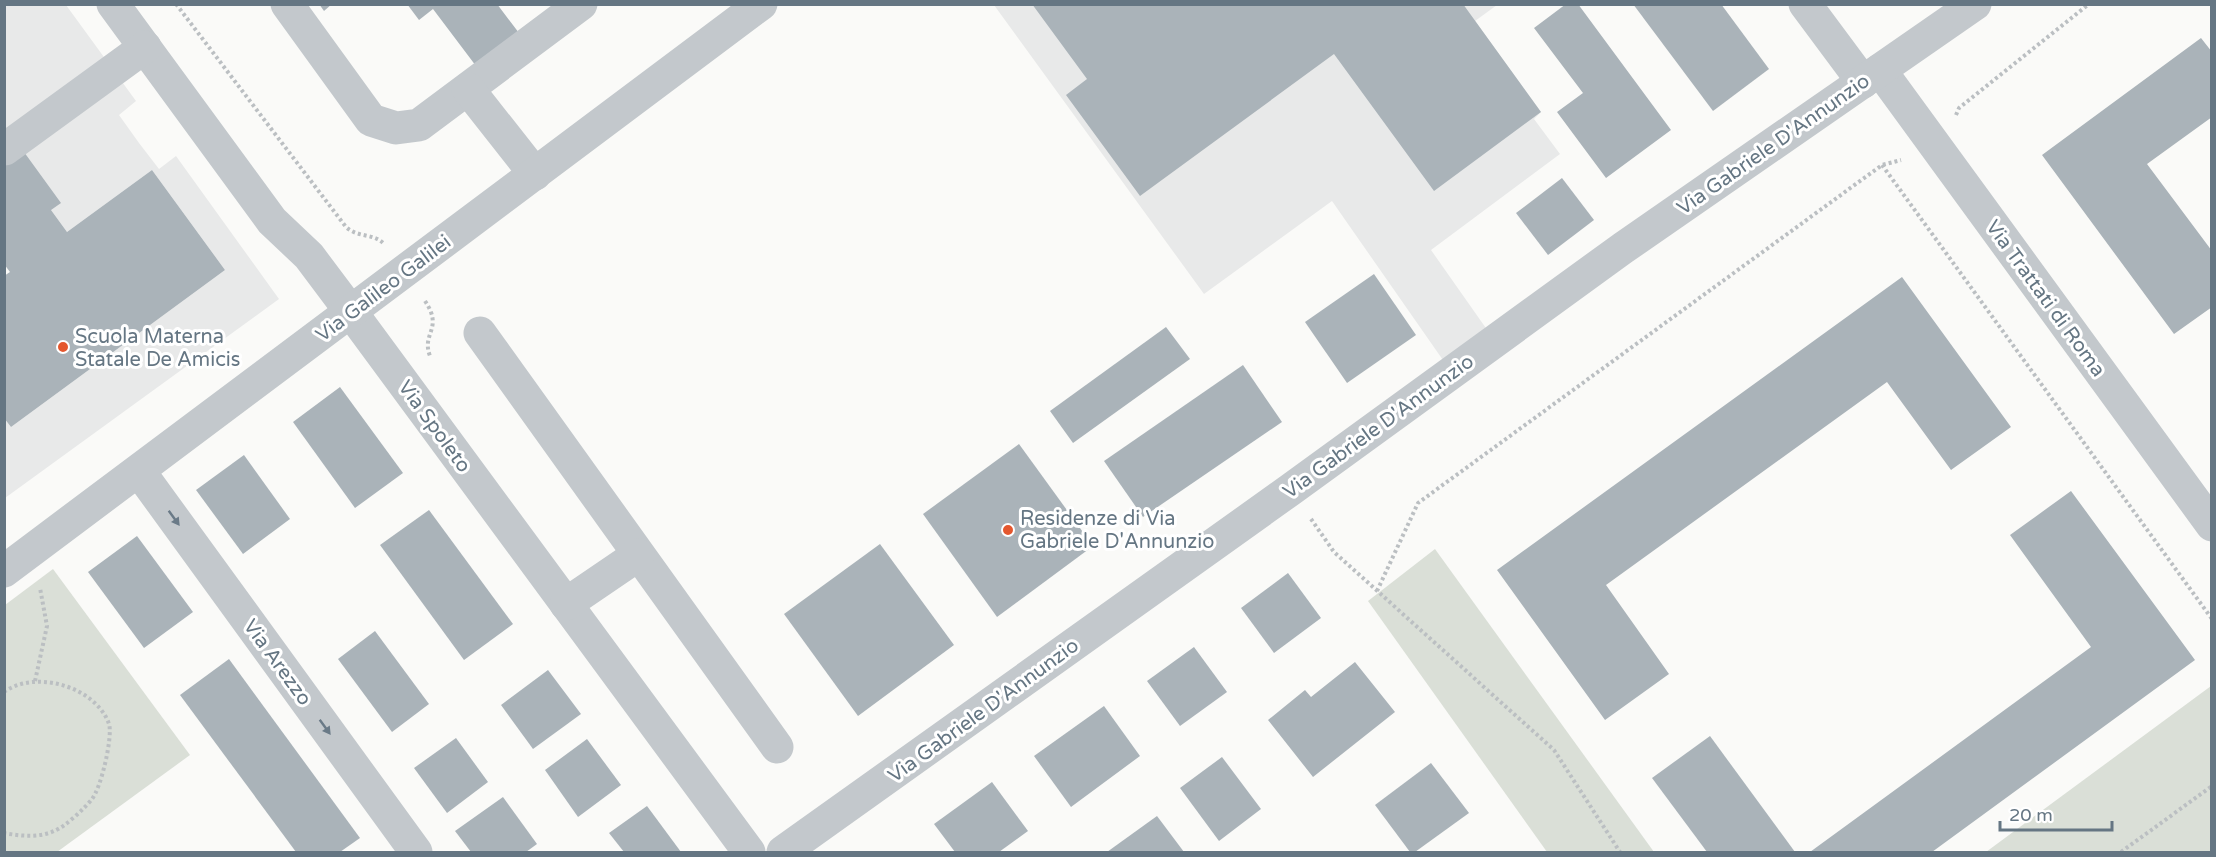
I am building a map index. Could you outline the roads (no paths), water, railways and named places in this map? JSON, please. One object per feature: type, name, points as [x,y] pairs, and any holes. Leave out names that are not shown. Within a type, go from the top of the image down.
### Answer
[{"type":"street","name":"Via Spoleto","points":[[113,4],[272,221],[309,256],[749,852]]},
{"type":"street","points":[[287,4],[371,120],[396,128],[420,125],[580,4]]},
{"type":"street","name":"Via Galileo Galilei","points":[[14,564],[761,4]]},
{"type":"street","name":"Via Trattati di Roma","points":[[1805,4],[1935,146],[2211,525]]},
{"type":"street","name":"Via Gabriele D'Annunzio","points":[[783,852],[1290,490],[1623,248],[1976,4]]},
{"type":"street","points":[[5,149],[145,48]]},
{"type":"street","points":[[468,89],[535,174]]},
{"type":"street","points":[[480,333],[777,747]]},
{"type":"street","name":"Via Arezzo","points":[[139,471],[416,852]]},
{"type":"street","points":[[566,604],[638,555]]},
{"type":"place","name":"Scuola Materna Statale De Amicis","points":[[63,347]]},
{"type":"place","name":"Residenze di Via Gabriele D'Annunzio","points":[[1008,530]]}]
